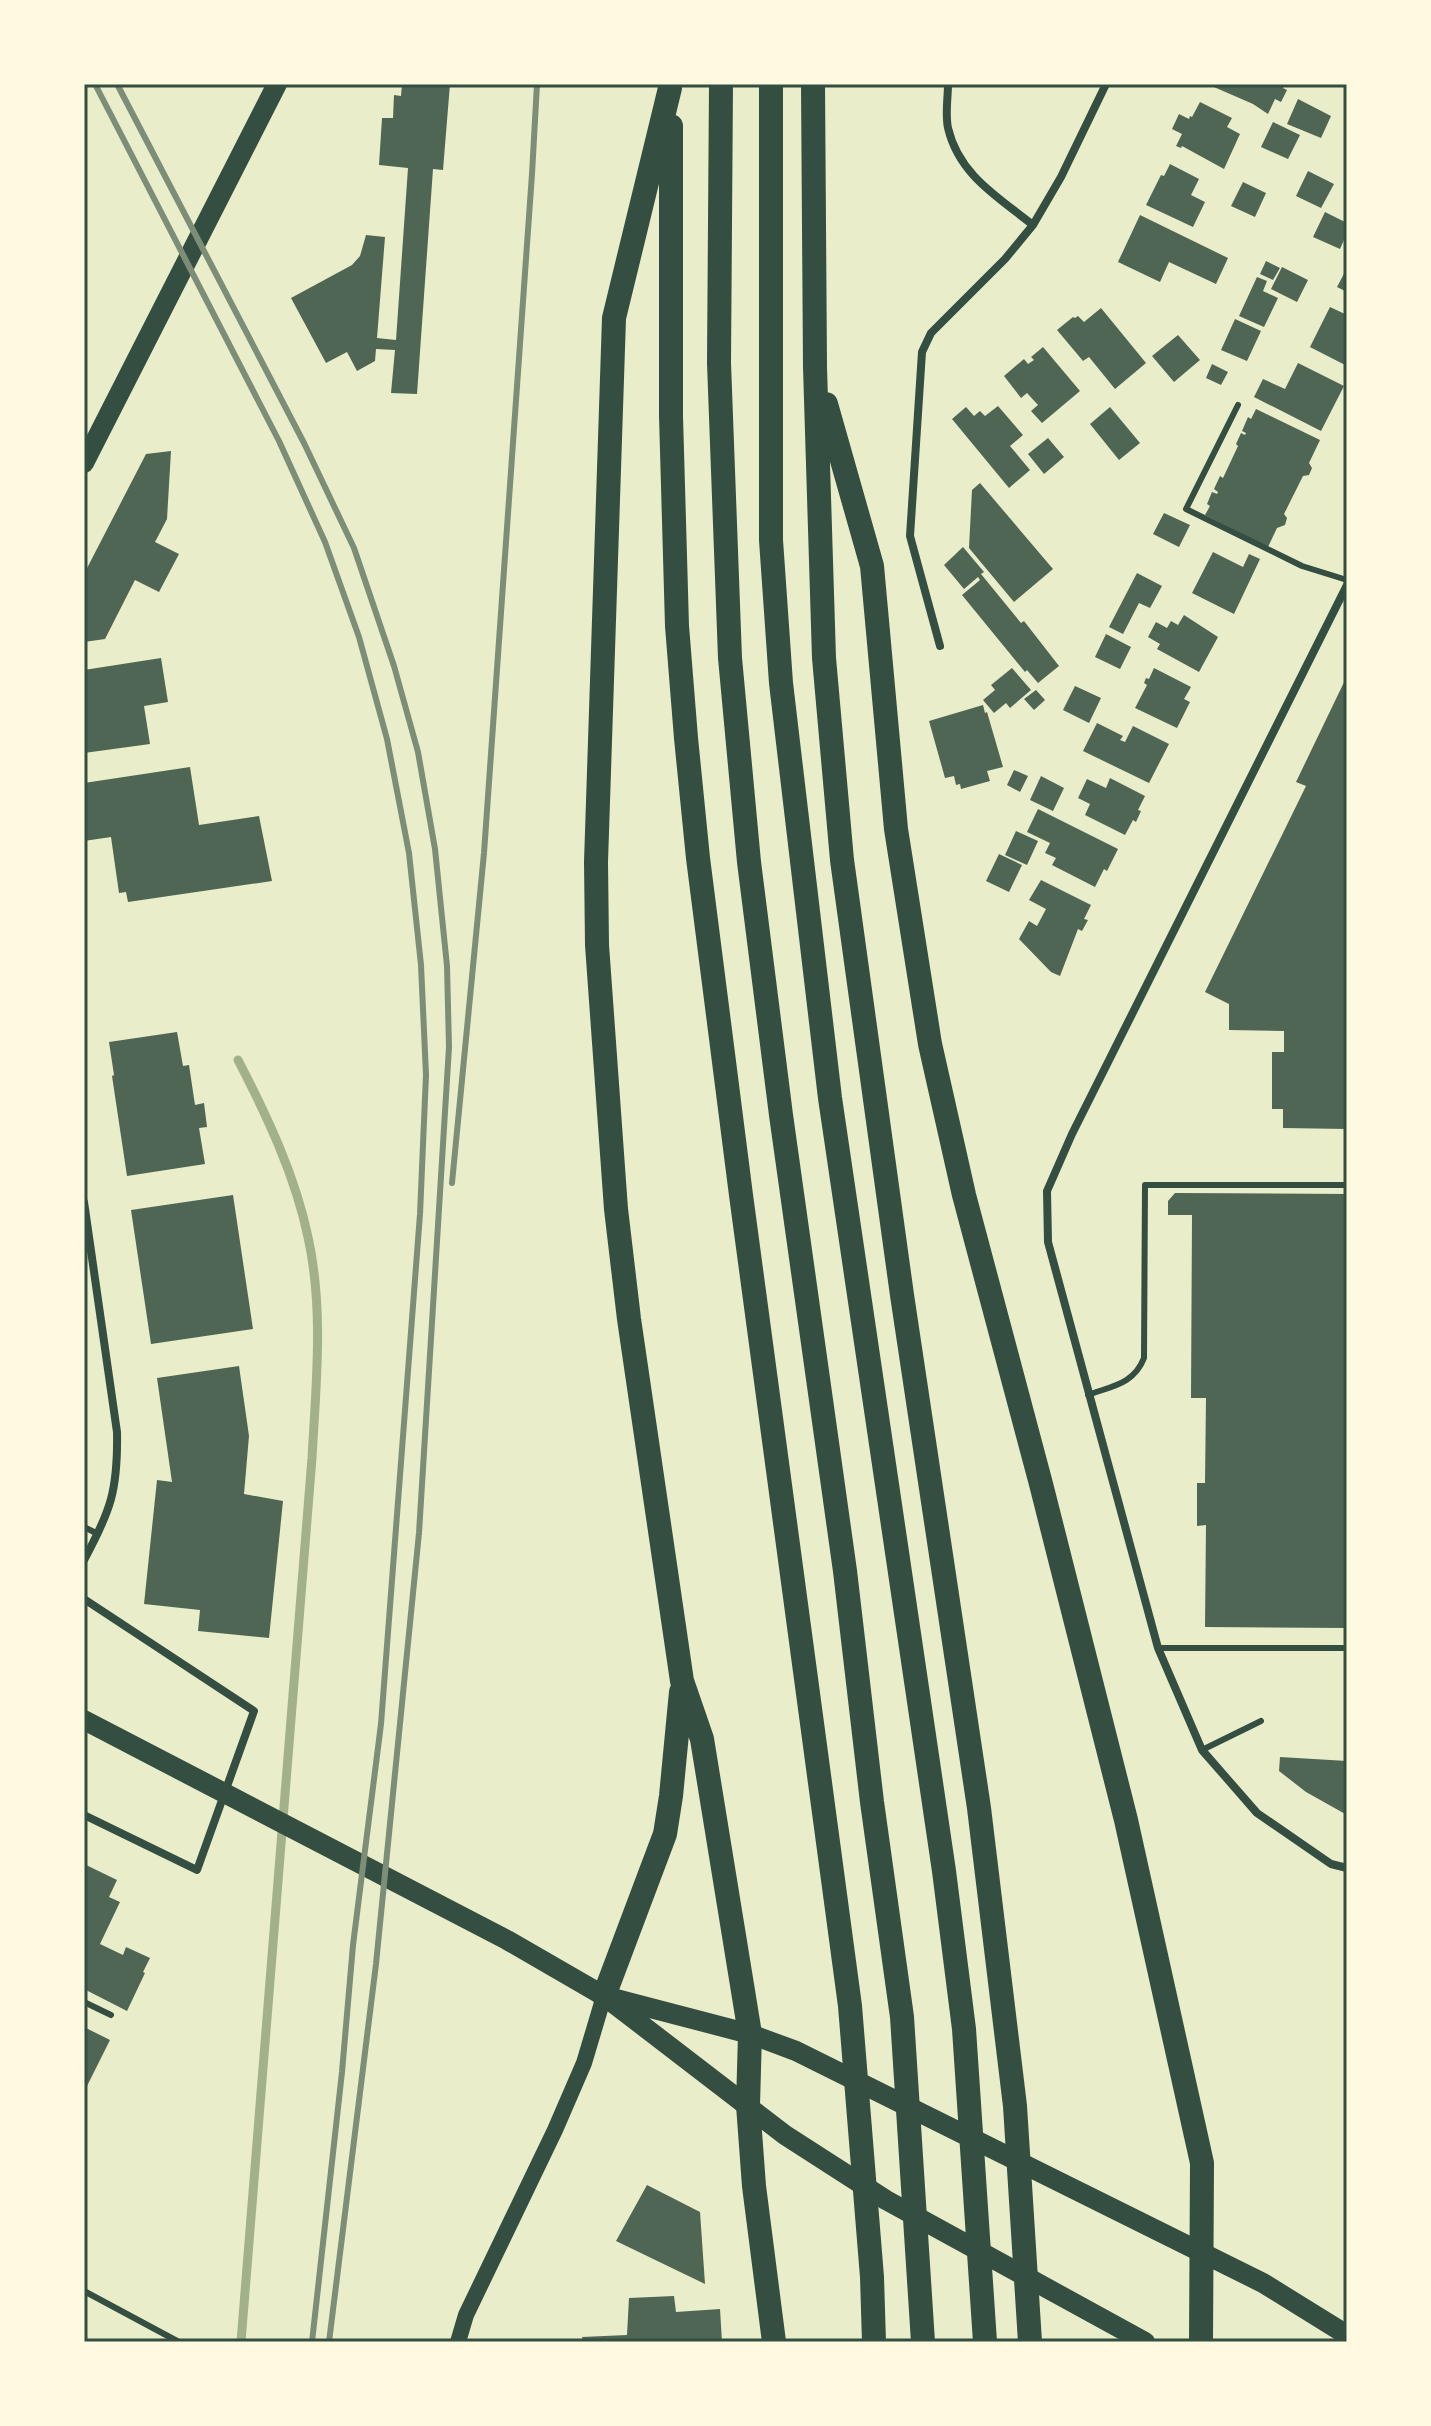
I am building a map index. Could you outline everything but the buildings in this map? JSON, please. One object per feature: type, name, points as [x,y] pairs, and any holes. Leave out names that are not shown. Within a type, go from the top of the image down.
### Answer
[{"type":"highway","points":[[721,84],[719,363],[730,658],[749,862],[781,1115],[845,1571],[872,1802],[902,2017],[923,2342]]},
{"type":"highway","points":[[771,84],[771,540],[781,683],[830,1098],[944,1871],[962,2013],[985,2342]]},
{"type":"highway","points":[[813,84],[815,367],[824,658],[842,860],[902,1295],[979,1808],[1015,2106],[1030,2342]]},
{"type":"highway","points":[[670,86],[614,318],[596,862],[597,945],[616,1209],[629,1319],[682,1681],[702,1739],[750,2034],[748,2105],[754,2186],[774,2342]]},
{"type":"highway","points":[[670,86],[671,416],[677,626],[686,738],[737,1165],[850,2006],[872,2277],[874,2342]]},
{"type":"highway","points":[[815,367],[872,566],[896,829],[930,1044],[964,1195],[1041,1484],[1143,1896],[1202,2163],[1201,2342]]},
{"type":"highway","points":[[604,1996],[665,1834],[682,1681]]},
{"type":"main road","points":[[84,463],[277,84]]},
{"type":"main road","points":[[84,1720],[507,1940],[604,1996],[785,2135],[886,2200],[1145,2342]]},
{"type":"main road","points":[[604,1996],[750,2034],[796,2051],[1263,2283],[1347,2335]]},
{"type":"main road","points":[[458,2342],[466,2315],[584,2063],[604,1996]]},
{"type":"street","points":[[948,84],[947,125],[956,153],[972,175],[1033,225]]},
{"type":"street","points":[[940,646],[910,536],[922,352],[931,333],[1005,259],[1033,225],[1061,177],[1106,84]]},
{"type":"street","points":[[1347,583],[1072,1134],[1047,1191],[1048,1242],[1158,1648],[1202,1750],[1257,1813],[1331,1864],[1347,1868]]},
{"type":"street","points":[[84,1202],[117,1432],[118,1467],[114,1494],[84,1560]]},
{"type":"street","points":[[84,1599],[254,1711],[197,1870],[84,1815]]},
{"type":"lane","points":[[1238,405],[1186,509],[1302,566],[1347,583]]},
{"type":"lane","points":[[1088,1395],[1130,1380],[1139,1371],[1144,1358],[1145,1185],[1347,1185]]},
{"type":"lane","points":[[84,1267],[95,1273]]},
{"type":"lane","points":[[84,1527],[98,1534]]},
{"type":"lane","points":[[1158,1648],[1347,1648]]},
{"type":"lane","points":[[1202,1750],[1261,1721]]},
{"type":"lane","points":[[84,2002],[111,2015]]},
{"type":"lane","points":[[84,2291],[179,2342]]},
{"type":"waterway","points":[[238,1060],[279,1146],[296,1191],[313,1264],[318,1347],[312,1458],[241,2342]]},
{"type":"railway","points":[[95,84],[279,441],[325,542],[359,637],[387,739],[409,853],[421,965],[426,1075],[420,1214],[381,1724],[353,1945],[312,2342]]},
{"type":"railway","points":[[117,84],[304,443],[354,548],[394,666],[418,752],[435,849],[447,966],[449,1047],[419,1533],[376,1964],[329,2342]]},
{"type":"railway","points":[[452,1183],[484,853],[537,84]]}]
